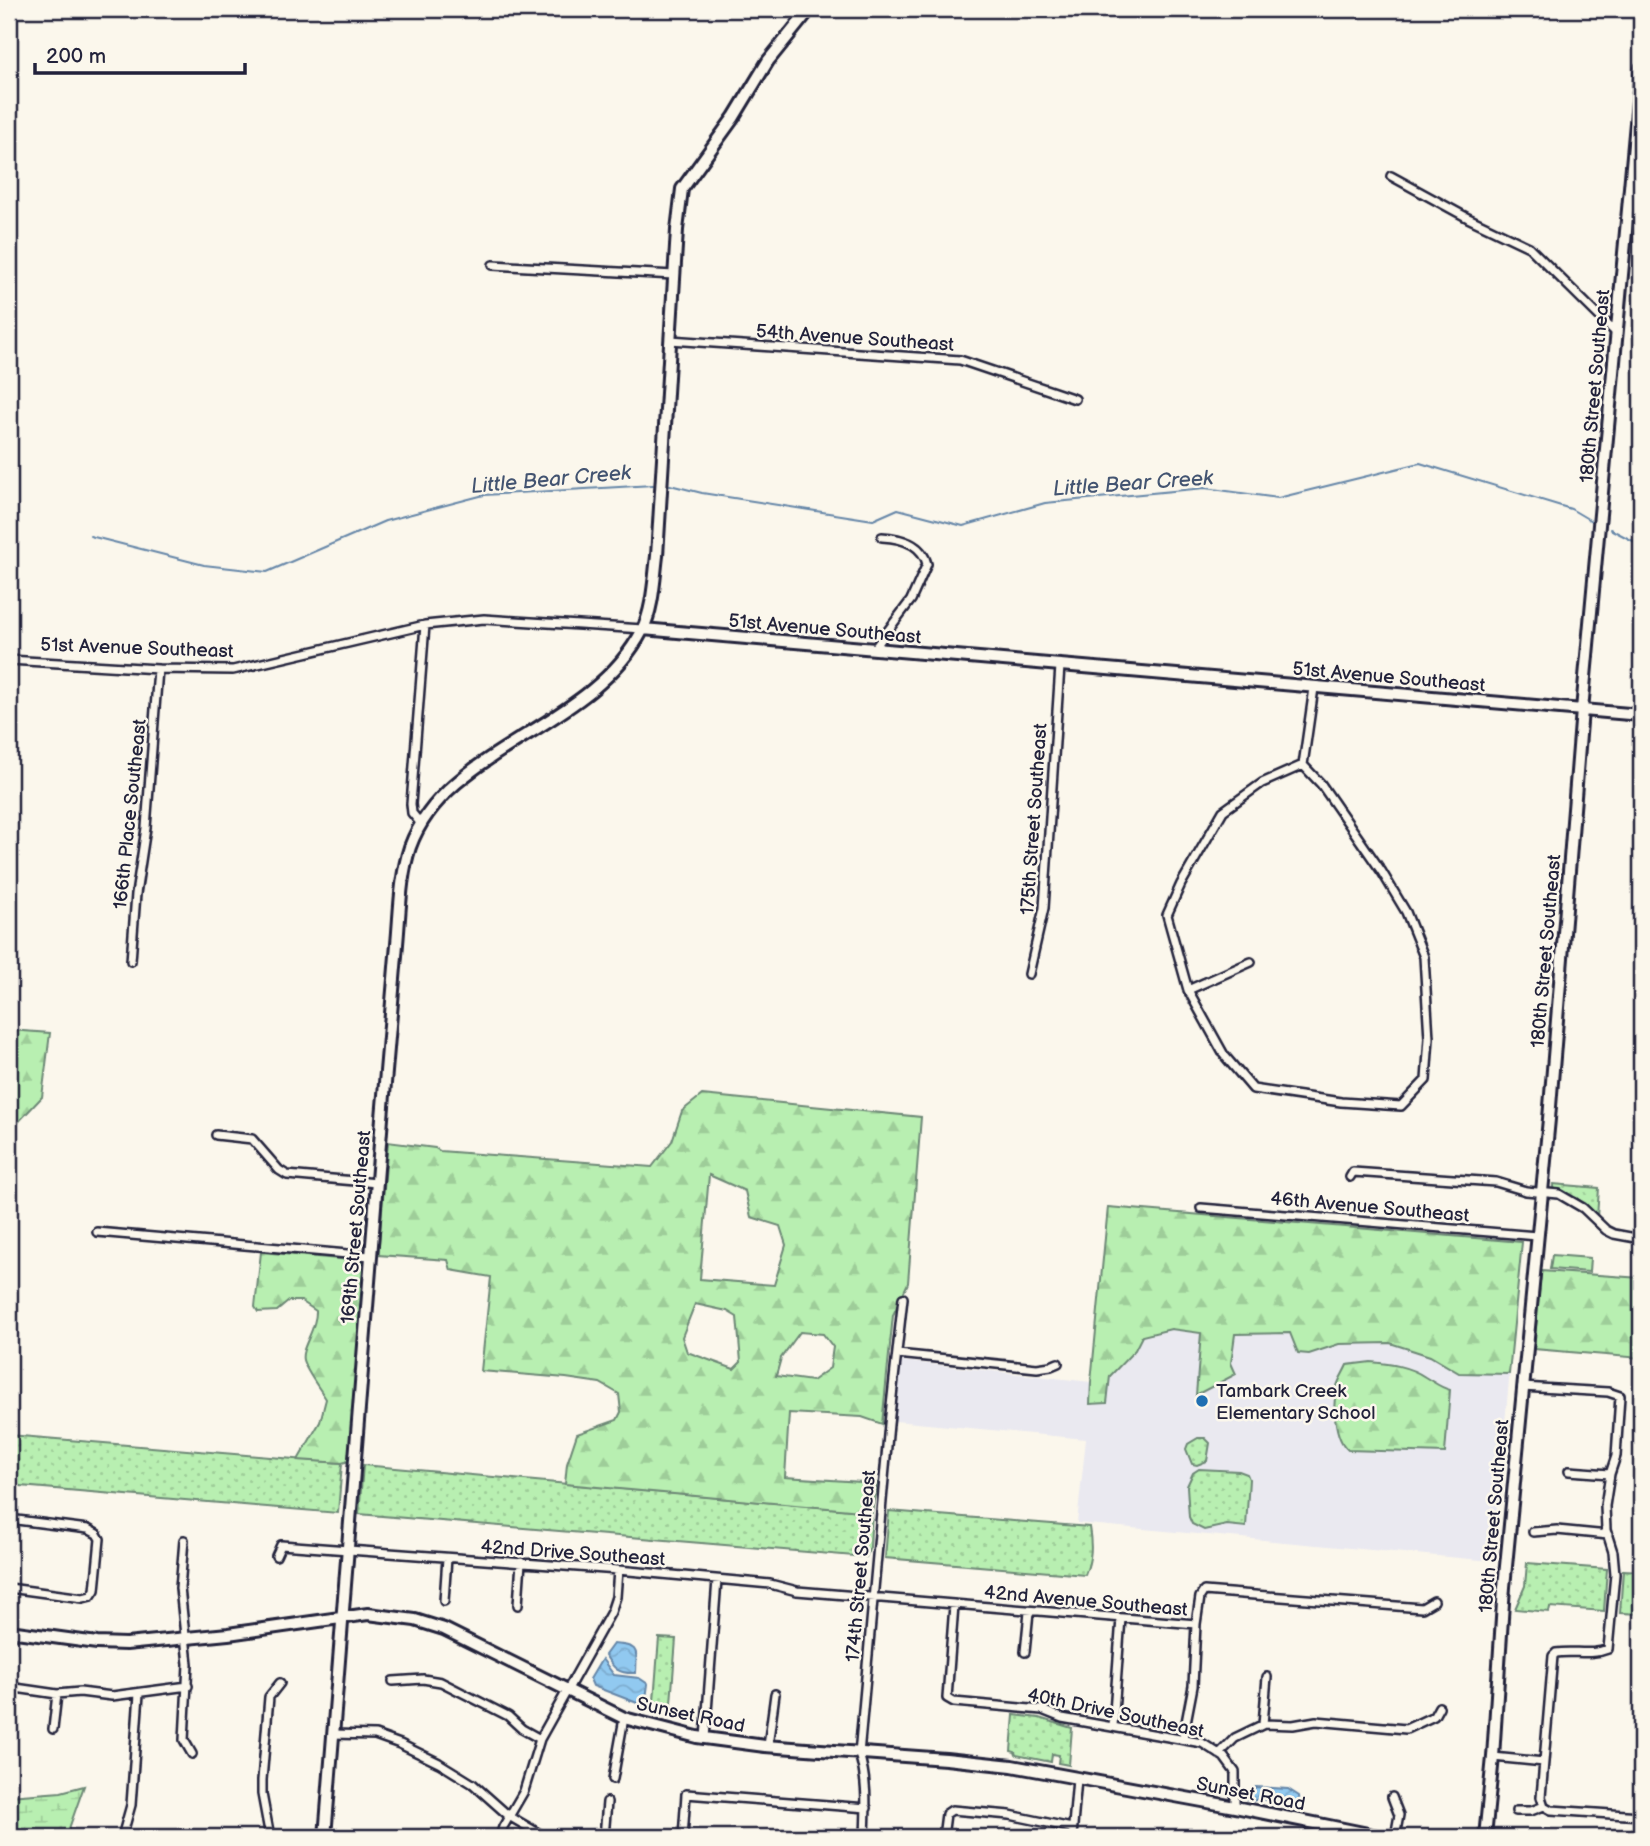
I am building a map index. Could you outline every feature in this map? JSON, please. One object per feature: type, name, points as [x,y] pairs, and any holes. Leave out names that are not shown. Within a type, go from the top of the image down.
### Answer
[{"type":"street","points":[[643,629],[654,582],[682,189],[734,117],[768,61],[810,9]]},
{"type":"street","name":"180th Street Southeast","points":[[1485,1837],[1504,1587],[1549,1119],[1615,332],[1641,68]]},
{"type":"street","points":[[1391,176],[1468,218],[1529,247],[1615,332]]},
{"type":"street","points":[[493,265],[674,275]]},
{"type":"street","name":"54th Avenue Southeast","points":[[670,340],[960,360],[1074,399]]},
{"type":"street","points":[[874,649],[911,600],[927,564],[920,549],[914,544],[883,537]]},
{"type":"street","name":"51st Avenue Southeast","points":[[9,660],[158,669],[233,670],[425,625],[484,619],[643,629],[1641,715]]},
{"type":"street","points":[[421,824],[412,813],[411,804],[425,625]]},
{"type":"street","name":"169th Street Southeast","points":[[325,1837],[370,1256],[404,873],[409,851],[421,824],[447,792],[467,774],[584,698],[610,673],[643,629]]},
{"type":"street","name":"175th Street Southeast","points":[[1029,974],[1044,908],[1060,666]]},
{"type":"street","name":"166th Place Southeast","points":[[131,961],[136,894],[146,828],[158,669]]},
{"type":"street","points":[[1303,765],[1314,688]]},
{"type":"street","points":[[1303,765],[1321,784],[1382,872],[1406,912],[1424,957],[1429,1038],[1426,1080],[1401,1106],[1341,1102],[1253,1089],[1224,1055],[1188,990],[1167,915],[1181,884],[1223,811],[1262,783],[1303,765]]},
{"type":"street","points":[[1188,990],[1251,962]]},
{"type":"street","points":[[216,1135],[252,1139],[279,1170],[288,1175],[377,1183]]},
{"type":"street","points":[[1350,1177],[1353,1172],[1460,1179],[1496,1182],[1541,1193],[1559,1194],[1572,1200],[1599,1225],[1614,1234],[1641,1239]]},
{"type":"street","name":"46th Avenue Southeast","points":[[1201,1208],[1537,1236]]},
{"type":"street","points":[[97,1232],[370,1256]]},
{"type":"street","name":"174th Street Southeast","points":[[865,1837],[867,1808],[864,1769],[859,1754],[903,1298]]},
{"type":"street","points":[[897,1354],[1037,1368],[1058,1363]]},
{"type":"street","points":[[1522,1387],[1608,1392],[1620,1396],[1616,1456],[1605,1506],[1615,1574],[1608,1649],[1599,1653],[1556,1653],[1551,1663],[1541,1797],[1544,1807]]},
{"type":"street","points":[[1569,1471],[1610,1474]]},
{"type":"street","points":[[9,1520],[88,1529],[100,1539],[95,1590],[91,1596],[83,1598],[9,1588]]},
{"type":"street","points":[[1532,1532],[1557,1530],[1608,1535]]},
{"type":"street","points":[[184,1540],[180,1588],[188,1686],[184,1740],[192,1754]]},
{"type":"street","name":"42nd Drive Southeast","points":[[276,1556],[281,1545],[618,1570],[770,1584],[797,1591],[874,1597]]},
{"type":"street","points":[[444,1601],[447,1558]]},
{"type":"street","points":[[518,1605],[521,1562]]},
{"type":"street","points":[[500,1837],[524,1791],[540,1739],[611,1612],[616,1597],[618,1570]]},
{"type":"street","points":[[705,1738],[717,1580]]},
{"type":"street","name":"42nd Avenue Southeast","points":[[874,1597],[1196,1624],[1199,1597],[1204,1591],[1422,1608],[1434,1601]]},
{"type":"street","name":"40th Drive Southeast","points":[[954,1605],[947,1698],[954,1702],[1042,1710],[1062,1718],[1202,1743],[1219,1754],[1235,1772],[1236,1807]]},
{"type":"street","points":[[1025,1652],[1029,1612]]},
{"type":"street","name":"Sunset Road","points":[[9,1631],[97,1643],[126,1644],[228,1634],[368,1614],[415,1620],[444,1629],[624,1718],[705,1738],[768,1746],[1012,1766],[1236,1807],[1342,1833],[1383,1837]]},
{"type":"street","points":[[1113,1726],[1121,1618]]},
{"type":"street","points":[[1183,1738],[1193,1686],[1196,1624]]},
{"type":"street","points":[[1263,1724],[1267,1677]]},
{"type":"street","points":[[393,1681],[423,1679],[441,1682],[508,1716],[540,1739]]},
{"type":"street","points":[[270,1837],[262,1780],[269,1697],[280,1683]]},
{"type":"street","points":[[9,1687],[57,1694],[139,1694],[188,1686]]},
{"type":"street","points":[[53,1729],[57,1694]]},
{"type":"street","points":[[122,1837],[131,1805],[139,1694]]},
{"type":"street","points":[[768,1746],[775,1694]]},
{"type":"street","points":[[1219,1754],[1235,1738],[1263,1724],[1293,1725],[1316,1721],[1406,1729],[1434,1716],[1438,1706]]},
{"type":"street","points":[[614,1779],[624,1718]]},
{"type":"street","points":[[333,1734],[374,1735],[400,1744],[439,1763],[472,1784],[509,1816],[545,1837]]},
{"type":"street","points":[[1493,1757],[1544,1762]]},
{"type":"street","points":[[1072,1837],[1077,1779]]},
{"type":"street","points":[[683,1837],[687,1794],[867,1808]]},
{"type":"street","points":[[1392,1797],[1399,1815],[1395,1837]]},
{"type":"street","points":[[604,1837],[607,1802]]},
{"type":"street","points":[[1516,1811],[1531,1811],[1544,1807],[1551,1810],[1641,1816]]},
{"type":"street","points":[[943,1837],[946,1814],[952,1810],[1010,1815],[1072,1828]]},
{"type":"shaded area","name":"Tambark Creek Elementary School","points":[[1108,1207],[1522,1242],[1492,1561],[1077,1523],[1086,1439],[895,1421],[902,1361],[1091,1382]]},
{"type":"green space","points":[[9,1030],[50,1033],[42,1097],[9,1132]]},
{"type":"green space","points":[[702,1095],[921,1117],[908,1283],[893,1315],[882,1424],[862,1417],[789,1413],[785,1477],[877,1483],[872,1512],[565,1484],[567,1464],[577,1434],[617,1420],[621,1412],[619,1394],[600,1383],[481,1371],[491,1277],[451,1270],[448,1260],[378,1255],[388,1142],[435,1148],[440,1151],[652,1167],[672,1141],[682,1111]],"holes":[[[709,1175],[745,1191],[751,1217],[780,1226],[786,1245],[774,1285],[700,1279]],[[695,1304],[727,1311],[737,1317],[741,1362],[734,1369],[687,1352],[682,1337]],[[800,1332],[823,1334],[833,1347],[830,1368],[812,1381],[776,1376],[781,1358]]]},
{"type":"green space","points":[[1553,1184],[1599,1188],[1597,1218],[1577,1198],[1553,1189]]},
{"type":"green space","points":[[1108,1207],[1522,1242],[1509,1374],[1459,1373],[1430,1356],[1390,1343],[1339,1344],[1309,1354],[1298,1353],[1290,1333],[1235,1334],[1231,1363],[1236,1374],[1196,1395],[1201,1333],[1171,1329],[1142,1336],[1135,1350],[1110,1376],[1107,1403],[1090,1404]]},
{"type":"green space","points":[[261,1252],[362,1261],[364,1278],[349,1461],[342,1463],[298,1460],[320,1422],[326,1399],[303,1360],[316,1311],[301,1301],[289,1301],[277,1311],[258,1312],[255,1307]]},
{"type":"green space","points":[[1552,1255],[1590,1258],[1589,1272],[1550,1269]]},
{"type":"green space","points":[[1541,1271],[1641,1278],[1641,1358],[1534,1349]]},
{"type":"green space","points":[[1371,1362],[1406,1368],[1450,1390],[1445,1453],[1348,1450],[1343,1445],[1335,1420],[1335,1393],[1338,1383],[1347,1365]]},
{"type":"green space","points":[[9,1435],[342,1463],[338,1513],[9,1485]]},
{"type":"green space","points":[[1198,1438],[1205,1438],[1210,1443],[1207,1461],[1197,1465],[1192,1464],[1186,1449],[1188,1444]]},
{"type":"green space","points":[[363,1465],[872,1512],[870,1547],[866,1557],[359,1514]]},
{"type":"green space","points":[[1199,1469],[1239,1471],[1247,1474],[1246,1527],[1227,1525],[1204,1530],[1192,1524],[1187,1486],[1193,1473]]},
{"type":"green space","points":[[889,1511],[1089,1527],[1089,1563],[1085,1575],[885,1558]]},
{"type":"green space","points":[[1527,1563],[1607,1569],[1604,1611],[1550,1607],[1549,1612],[1515,1609],[1525,1586]]},
{"type":"green space","points":[[1623,1570],[1641,1571],[1641,1614],[1620,1613]]},
{"type":"green space","points":[[659,1638],[676,1639],[670,1716],[653,1713]]},
{"type":"green space","points":[[1014,1715],[1039,1718],[1072,1728],[1069,1765],[1058,1763],[1059,1755],[1052,1754],[1051,1762],[1016,1755],[1011,1751]]},
{"type":"green space","points":[[84,1786],[66,1837],[9,1837],[9,1796],[61,1792]]},
{"type":"water","points":[[613,1644],[632,1647],[635,1650],[636,1673],[625,1673],[611,1664],[605,1655]]},
{"type":"water","points":[[602,1659],[614,1675],[639,1678],[648,1684],[645,1706],[593,1686],[590,1679]]},
{"type":"water","points":[[1256,1787],[1288,1789],[1299,1796],[1300,1806],[1294,1808],[1284,1800],[1275,1804],[1260,1798],[1253,1801],[1247,1799],[1246,1792]]},
{"type":"waterway","name":"Little Bear Creek","points":[[670,485],[702,493],[873,520],[898,509],[963,526],[1045,503],[1205,488],[1278,498],[1420,463],[1571,509],[1593,522]]},
{"type":"waterway","name":"Little Bear Creek","points":[[90,536],[204,565],[267,572],[385,521],[484,495],[653,485]]},
{"type":"waterway","name":"Little Bear Creek","points":[[1610,529],[1641,545]]},
{"type":"place","name":"Tambark Creek Elementary School","points":[[1202,1401]]}]
